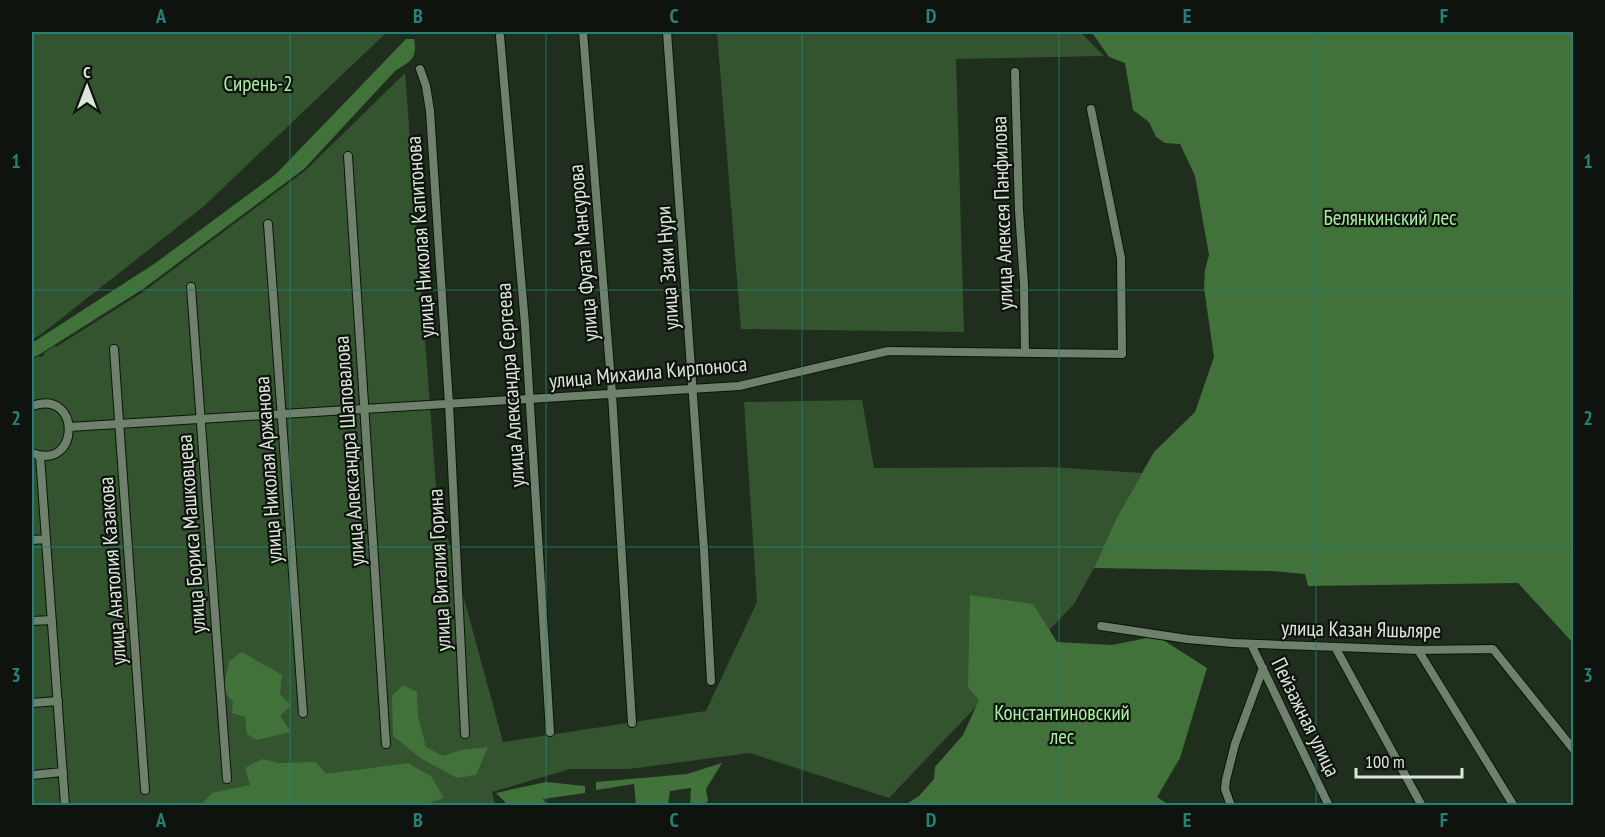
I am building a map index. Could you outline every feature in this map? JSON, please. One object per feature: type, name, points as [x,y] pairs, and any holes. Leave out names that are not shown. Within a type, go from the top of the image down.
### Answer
[{"type":"street","name":"улица Фуата Мансурова","points":[[583,32],[612,394],[632,723]]},
{"type":"street","name":"улица Заки Нури","points":[[667,32],[704,550],[711,681]]},
{"type":"street","name":"улица Александра Сергеева","points":[[500,36],[525,324],[550,732]]},
{"type":"street","name":"улица Николая Капитонова","points":[[420,69],[426,86],[430,111],[449,404]]},
{"type":"street","name":"улица Алексея Панфилова","points":[[1015,72],[1019,210],[1024,284],[1024,353]]},
{"type":"street","name":"улица Михаила Кирпоноса","points":[[69,427],[739,386],[888,351],[1122,354],[1121,258],[1091,109]]},
{"type":"street","name":"улица Александра Шаповалова","points":[[348,156],[386,744]]},
{"type":"street","name":"улица Николая Аржанова","points":[[268,224],[303,713]]},
{"type":"street","name":"улица Бориса Машковцева","points":[[191,287],[227,779]]},
{"type":"street","name":"улица Анатолия Казакова","points":[[114,349],[145,790]]},
{"type":"street","points":[[32,406],[40,403],[56,406],[63,412],[69,427],[69,436],[59,451],[52,455],[36,454],[46,539],[65,805]]},
{"type":"street","name":"улица Виталия Горина","points":[[449,404],[465,734]]},
{"type":"street","points":[[32,540],[46,539]]},
{"type":"street","points":[[32,621],[52,620]]},
{"type":"street","name":"улица Казан Яшьляре","points":[[1101,626],[1187,639],[1251,644],[1418,650],[1493,649],[1574,750]]},
{"type":"street","name":"Пейзажная улица","points":[[1251,644],[1329,806]]},
{"type":"street","points":[[1335,647],[1422,806]]},
{"type":"street","points":[[1418,650],[1514,806]]},
{"type":"street","points":[[1231,806],[1225,789],[1226,780],[1235,744],[1263,668]]},
{"type":"street","points":[[32,703],[58,701]]},
{"type":"street","points":[[32,775],[63,772]]},
{"type":"green space","name":"Сирень-2","points":[[32,32],[387,32],[203,207],[32,340]]},
{"type":"green space","points":[[717,32],[1080,32],[1104,56],[956,59],[964,332],[741,329]]},
{"type":"green space","name":"Белянкинский лес","points":[[1093,32],[1573,32],[1573,643],[1518,583],[1308,586],[1305,574],[1272,571],[1094,568],[1116,519],[1154,452],[1195,412],[1214,357],[1204,288],[1209,255],[1195,176],[1180,144],[1165,143],[1156,137],[1149,122],[1133,110],[1125,63],[1109,57]]},
{"type":"green space","points":[[406,39],[414,39],[415,51],[412,59],[395,71],[304,169],[143,289],[32,358],[32,343],[157,262],[276,174]]},
{"type":"green space","points":[[405,73],[437,499],[503,742],[706,711],[757,602],[744,402],[862,400],[874,468],[1050,467],[1142,473],[1116,519],[1094,568],[1074,604],[889,798],[750,753],[629,769],[570,769],[492,792],[495,805],[32,806],[32,360],[38,356],[41,357],[54,346],[56,347],[143,292],[306,170]]},
{"type":"green space","name":"Константиновский лес","points":[[970,595],[1033,604],[1057,642],[1112,645],[1157,636],[1207,668],[1180,758],[1157,797],[1169,805],[909,806],[908,803],[919,796],[934,779],[935,767],[963,735],[979,700],[968,688]]},
{"type":"green space","points":[[242,652],[282,675],[280,694],[291,705],[280,716],[291,732],[257,740],[247,734],[245,717],[232,713],[233,702],[223,690],[229,661]]},
{"type":"green space","points":[[403,685],[417,692],[418,716],[426,747],[443,756],[461,750],[488,747],[476,775],[457,778],[422,759],[393,736],[392,696]]},
{"type":"green space","points":[[262,759],[279,763],[316,762],[326,774],[408,763],[431,776],[444,798],[421,806],[201,805],[212,793],[250,785],[245,768]]},
{"type":"green space","points":[[722,763],[706,789],[708,801],[704,805],[690,805],[691,788],[670,791],[668,806],[636,805],[634,784],[596,790],[596,782],[687,774]]},
{"type":"green space","points":[[546,782],[585,786],[585,793],[543,799],[547,806],[508,805],[496,793]]}]
